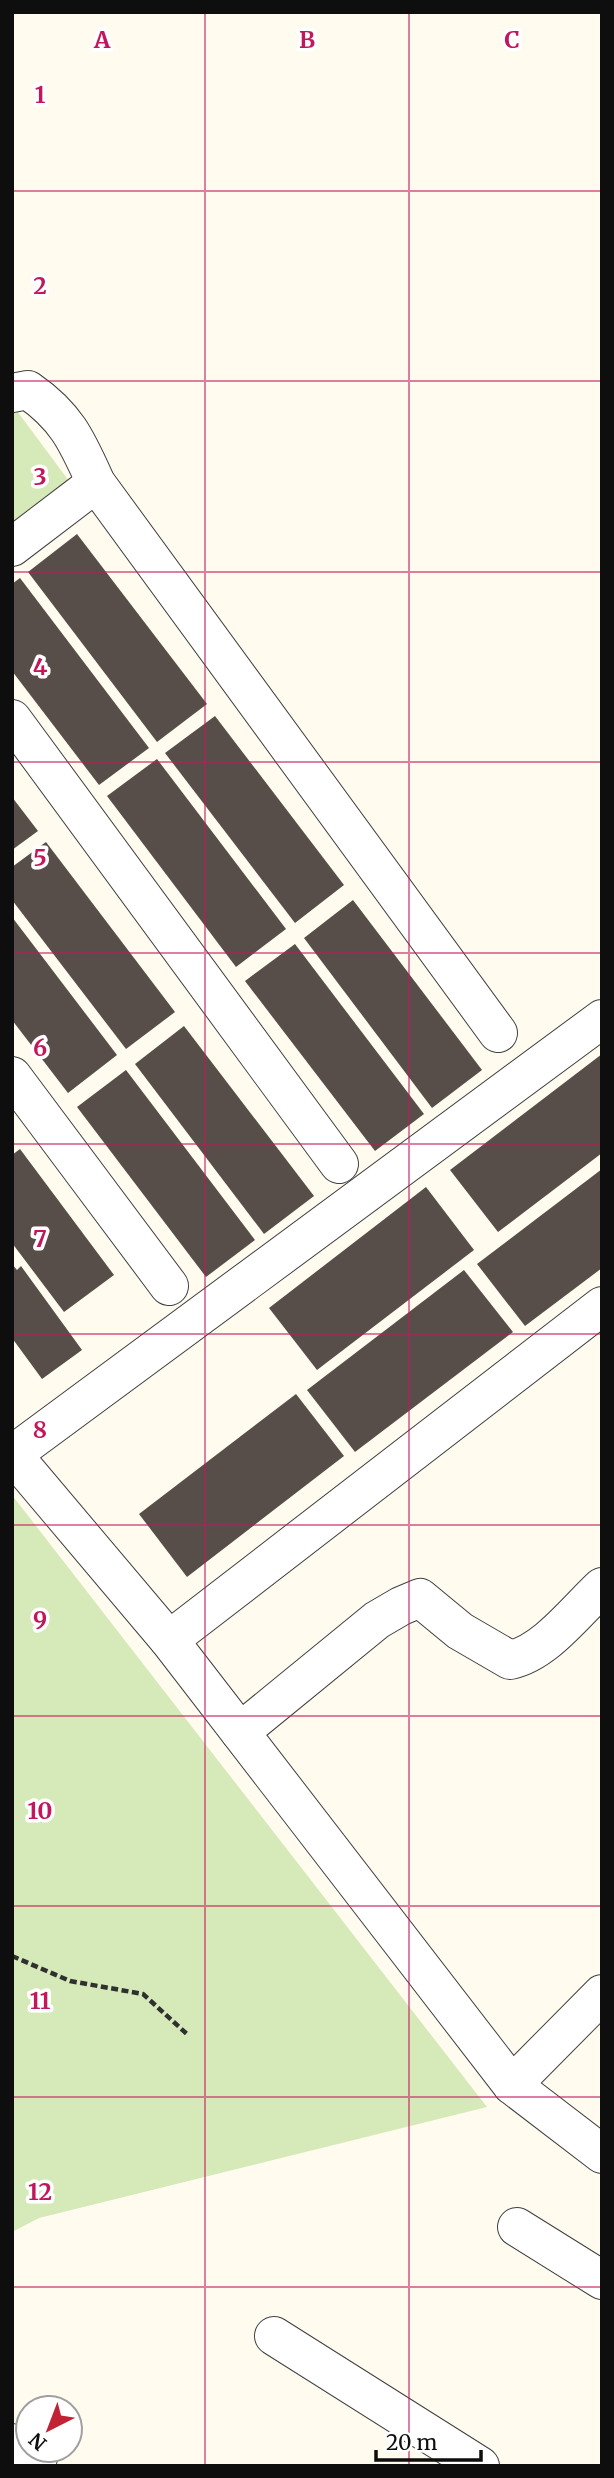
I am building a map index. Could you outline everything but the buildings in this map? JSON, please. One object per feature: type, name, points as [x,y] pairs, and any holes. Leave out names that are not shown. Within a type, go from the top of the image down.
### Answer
[{"type":"street","points":[[14,390],[28,390],[50,405],[75,436],[96,483],[498,1033]]},
{"type":"street","points":[[12,547],[96,483]]},
{"type":"street","points":[[12,719],[339,1164]]},
{"type":"street","points":[[602,1019],[13,1454],[169,1640],[512,2085],[602,2154]]},
{"type":"street","points":[[12,1076],[169,1286]]},
{"type":"street","points":[[169,1640],[602,1306]]},
{"type":"street","points":[[240,1732],[377,1620],[420,1598],[460,1631],[510,1660],[525,1657],[543,1645],[602,1587]]},
{"type":"street","points":[[512,2085],[602,1994]]},
{"type":"street","points":[[517,2227],[602,2280]]},
{"type":"street","points":[[274,2336],[480,2466]]},
{"type":"path","points":[[12,1956],[71,1981],[142,1994],[188,2035]]},
{"type":"green space","points":[[17,411],[69,481],[12,523],[12,414]]},
{"type":"green space","points":[[12,1495],[487,2107],[39,2218],[12,2232]]}]
